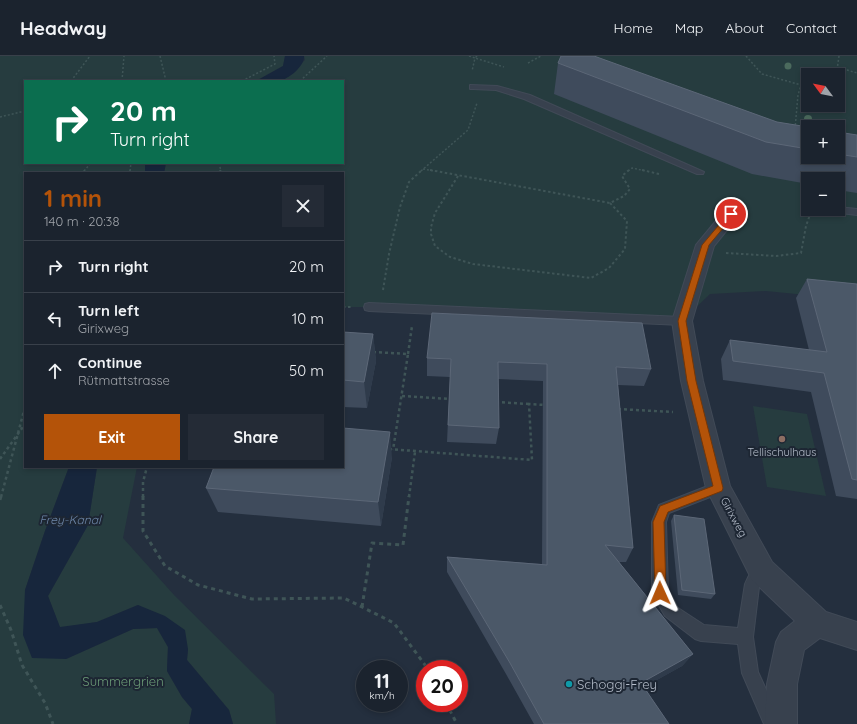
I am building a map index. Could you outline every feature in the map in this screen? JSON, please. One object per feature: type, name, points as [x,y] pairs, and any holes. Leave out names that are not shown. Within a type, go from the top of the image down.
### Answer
[{"type":"street","points":[[682,321],[706,245],[731,214]]},
{"type":"street","name":"Girixweg","points":[[682,321],[692,381],[718,488],[762,571],[817,623],[857,636]]},
{"type":"street","points":[[781,724],[782,684],[791,642],[817,623]]},
{"type":"lane","points":[[473,87],[497,88],[527,97],[700,172]]},
{"type":"lane","points":[[845,211],[857,212]]},
{"type":"lane","points":[[375,307],[682,321]]},
{"type":"lane","points":[[718,488],[664,509],[659,522],[660,593],[670,611],[702,633],[745,637]]},
{"type":"lane","points":[[762,571],[752,584],[745,637],[750,673],[774,724]]},
{"type":"path","points":[[72,80],[90,56]]},
{"type":"path","points":[[122,80],[124,56]]},
{"type":"path","points":[[160,56],[166,80]]},
{"type":"path","points":[[244,80],[275,64],[274,56]]},
{"type":"path","points":[[301,80],[327,56]]},
{"type":"path","points":[[469,56],[476,57],[504,68]]},
{"type":"path","points":[[528,63],[541,56]]},
{"type":"path","points":[[746,56],[762,74],[801,85],[798,96],[794,132]]},
{"type":"path","points":[[837,68],[839,56]]},
{"type":"path","points":[[375,307],[402,201],[409,182],[468,130],[477,102],[470,76],[476,57]]},
{"type":"path","points":[[845,70],[857,73]]},
{"type":"path","points":[[0,117],[24,111]]},
{"type":"path","points":[[84,172],[90,164]]},
{"type":"path","points":[[423,170],[610,203],[624,196],[630,189],[622,176],[632,168],[649,173],[675,176],[700,172]]},
{"type":"path","points":[[458,176],[437,208],[431,228],[435,246],[450,257],[473,264],[591,278],[609,268],[625,249],[627,222],[610,203]]},
{"type":"path","points":[[721,258],[726,253],[776,256],[801,253],[810,216]]},
{"type":"path","points":[[394,450],[415,308]]},
{"type":"path","points":[[372,352],[408,354]]},
{"type":"path","points":[[402,396],[458,400]]},
{"type":"path","points":[[489,401],[552,405]]},
{"type":"path","points":[[386,449],[532,460],[529,404]]},
{"type":"path","points":[[615,409],[700,414]]},
{"type":"path","points":[[0,500],[24,411]]},
{"type":"path","points":[[0,459],[24,425]]},
{"type":"path","points":[[362,607],[372,543],[403,545],[415,452]]},
{"type":"path","points":[[147,468],[143,482],[143,531],[165,566],[198,584],[252,599],[344,598],[394,623],[421,660]]},
{"type":"path","points":[[0,605],[11,630],[22,665],[45,704],[54,724]]},
{"type":"path","points":[[451,712],[457,724]]},
{"type":"green space","name":"Summergrien","points":[[0,56],[285,56],[283,66],[258,80],[24,80],[24,164],[145,164],[145,172],[24,172],[24,468],[69,468],[25,590],[66,659],[133,629],[157,628],[168,647],[167,671],[182,697],[192,709],[189,724],[0,724]]},
{"type":"green space","points":[[304,56],[857,56],[857,300],[766,291],[710,294],[682,321],[380,307],[344,307],[344,172],[164,172],[166,164],[344,164],[344,80],[282,80],[305,60]]},
{"type":"green space","points":[[753,406],[807,414],[826,496],[767,487]]},
{"type":"green space","name":"Summergrien","points":[[97,468],[137,468],[123,538],[174,595],[274,694],[276,724],[233,724],[229,710],[187,660],[188,649],[138,605],[97,622],[60,628],[48,596],[88,525]]},
{"type":"water","points":[[285,56],[304,56],[304,60],[299,68],[286,78],[282,80],[258,80],[283,66]]},
{"type":"water","points":[[145,164],[166,164],[164,172],[145,172]]},
{"type":"water","name":"Frey-Kanal","points":[[69,468],[97,468],[88,525],[48,596],[60,627],[97,622],[138,605],[165,616],[185,630],[188,649],[187,660],[229,710],[233,724],[189,724],[192,709],[182,697],[167,671],[168,647],[157,628],[133,629],[66,659],[32,658],[23,635],[25,590]]},
{"type":"building","points":[[561,56],[594,56],[777,122],[801,126],[801,148],[766,142],[558,63]]},
{"type":"building","points":[[845,133],[857,135],[857,157],[845,155]]},
{"type":"building","points":[[807,279],[857,284],[857,480],[852,479],[824,373],[733,361],[730,340],[827,352]]},
{"type":"building","points":[[432,313],[642,323],[651,369],[616,367],[633,548],[605,545],[693,654],[641,683],[669,724],[544,724],[510,663],[447,557],[547,565],[547,364],[498,362],[499,428],[448,425],[451,359],[427,358]]},
{"type":"building","points":[[344,332],[373,334],[364,382],[344,380]]},
{"type":"building","points":[[344,428],[390,432],[378,502],[206,488],[214,468],[344,468]]},
{"type":"building","points":[[674,515],[704,519],[715,594],[682,590]]},
{"type":"place","name":"Tellischulhaus","points":[[782,439]]},
{"type":"place","name":"Schoggi-Frey","points":[[569,684]]},
{"type":"route","points":[[660,593],[659,522],[664,509],[718,488],[692,381],[682,321],[706,245],[731,214]]}]
